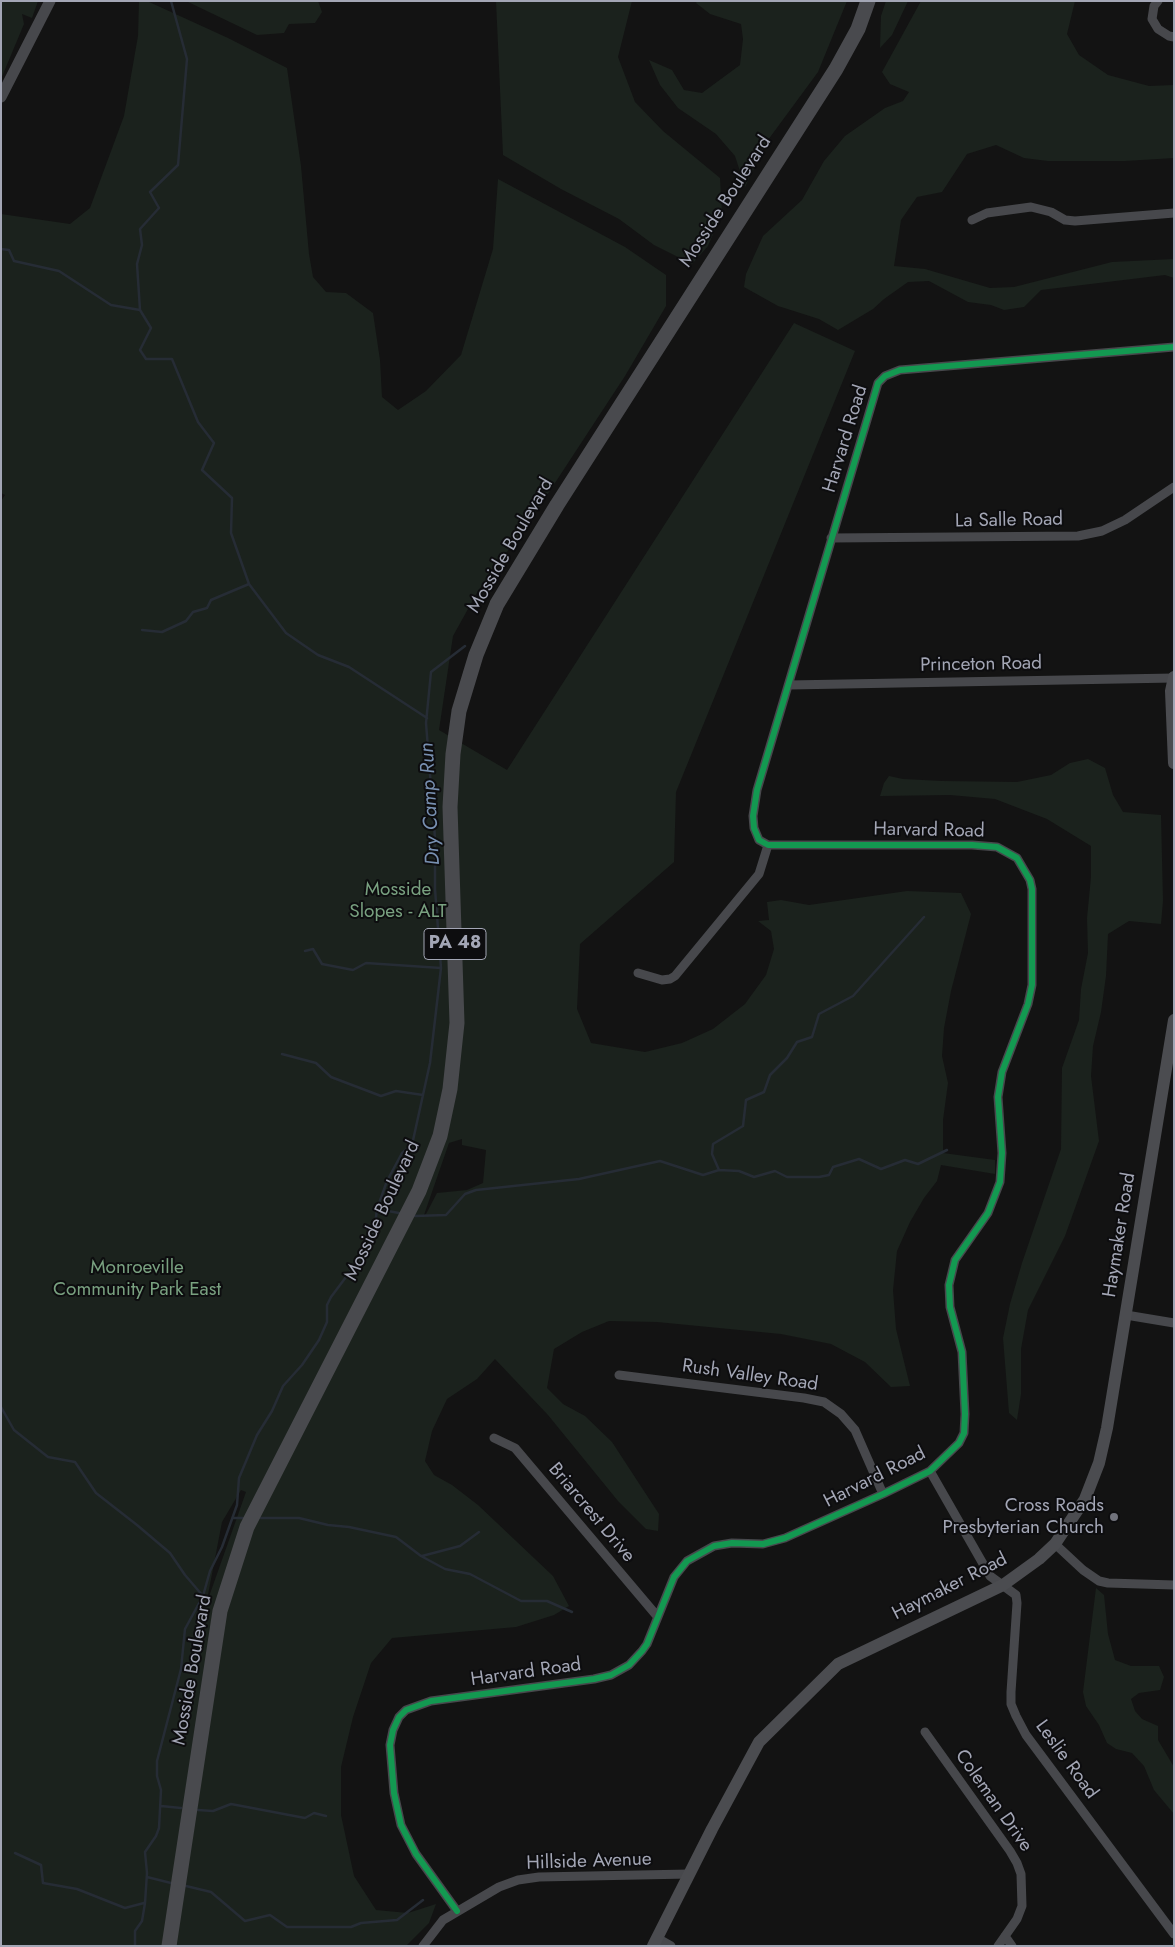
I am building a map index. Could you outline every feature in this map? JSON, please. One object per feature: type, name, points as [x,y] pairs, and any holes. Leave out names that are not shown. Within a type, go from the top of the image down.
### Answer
[{"type":"main road","name":"Mosside Boulevard","points":[[169,1946],[220,1611],[247,1527],[419,1191],[440,1136],[450,1089],[457,1023],[450,807],[453,754],[459,711],[476,655],[497,604],[557,505],[836,69],[858,29],[868,1]]},
{"type":"main road","points":[[1174,678],[1171,692],[1174,763]]},
{"type":"main road","name":"Haymaker Road","points":[[655,1942],[688,1874],[759,1742],[838,1664],[1002,1585],[1039,1559],[1055,1544],[1084,1499],[1099,1463],[1107,1428],[1174,1020]]},
{"type":"street","points":[[1,97],[50,1]]},
{"type":"street","points":[[1158,1],[1154,6],[1152,19],[1158,29],[1169,36],[1174,36]]},
{"type":"street","points":[[972,220],[987,213],[1031,207],[1051,212],[1065,220],[1174,213]]},
{"type":"street","name":"Harvard Road","points":[[457,1910],[416,1854],[401,1825],[394,1793],[390,1745],[392,1730],[399,1717],[412,1707],[431,1701],[594,1679],[611,1674],[629,1665],[647,1644],[674,1577],[687,1561],[714,1546],[732,1543],[763,1544],[775,1541],[883,1494],[930,1471],[959,1443],[964,1433],[962,1352],[950,1306],[949,1285],[955,1260],[988,1213],[1000,1182],[1002,1153],[998,1097],[1002,1072],[1028,1004],[1032,985],[1032,890],[1030,880],[1017,858],[997,847],[963,845],[768,845],[759,840],[754,828],[752,816],[757,790],[878,383],[885,376],[900,370],[1174,347]]},
{"type":"street","name":"La Salle Road","points":[[831,538],[1078,536],[1102,531],[1125,520],[1174,487]]},
{"type":"street","name":"Princeton Road","points":[[789,685],[1174,678]]},
{"type":"street","points":[[638,973],[662,980],[675,976],[759,874],[768,845]]},
{"type":"street","points":[[1126,1315],[1174,1324]]},
{"type":"street","name":"Rush Valley Road","points":[[619,1375],[824,1402],[842,1414],[855,1430],[883,1494]]},
{"type":"street","name":"Briarcrest Drive","points":[[494,1438],[515,1448],[657,1616]]},
{"type":"street","points":[[930,1471],[990,1576],[1002,1585]]},
{"type":"street","points":[[1055,1544],[1083,1570],[1099,1580],[1108,1583],[1174,1585]]},
{"type":"street","name":"Leslie Road","points":[[1002,1585],[1016,1595],[1017,1604],[1011,1692],[1011,1704],[1016,1716],[1026,1736],[1174,1934]]},
{"type":"street","name":"Coleman Drive","points":[[924,1732],[1017,1862],[1021,1874],[1022,1906],[1017,1919],[998,1946]]},
{"type":"street","name":"Hillside Avenue","points":[[423,1946],[443,1920],[457,1910],[499,1887],[518,1880],[688,1874]]},
{"type":"street","points":[[1005,1936],[1012,1946]]},
{"type":"street","points":[[655,1942],[671,1946]]},
{"type":"green space","points":[[1,1],[38,1],[32,18],[22,14],[24,24],[1,79]]},
{"type":"green space","points":[[139,1],[147,1],[228,38],[287,68],[301,166],[309,254],[313,277],[326,292],[346,293],[373,313],[380,360],[382,397],[398,410],[426,391],[461,355],[493,249],[498,179],[625,247],[666,275],[666,306],[625,376],[532,518],[478,591],[453,636],[439,730],[507,770],[794,323],[855,351],[676,792],[674,862],[580,944],[577,1009],[591,1043],[645,1052],[682,1043],[713,1029],[745,1004],[766,975],[774,949],[771,931],[758,921],[769,920],[767,902],[781,900],[809,905],[907,891],[961,893],[971,914],[951,991],[944,1028],[942,1056],[948,1083],[943,1120],[943,1153],[995,1160],[995,1174],[941,1165],[937,1181],[924,1198],[910,1222],[897,1251],[893,1290],[896,1329],[910,1386],[891,1387],[865,1362],[831,1344],[781,1334],[657,1322],[609,1321],[582,1332],[554,1349],[547,1388],[563,1404],[585,1416],[612,1442],[659,1514],[658,1531],[646,1529],[618,1501],[548,1415],[495,1359],[477,1379],[447,1399],[432,1431],[425,1461],[434,1475],[452,1485],[478,1505],[553,1576],[569,1606],[554,1615],[516,1627],[392,1638],[371,1663],[353,1717],[341,1767],[341,1815],[354,1876],[376,1910],[408,1913],[436,1904],[429,1923],[406,1946],[1,1946],[1,501],[5,495],[1,493],[1,214],[70,224],[90,208],[124,116],[138,36]],"holes":[[[462,1139],[462,1145],[486,1150],[483,1183],[467,1190],[437,1193],[424,1215],[449,1143]],[[241,1490],[246,1492],[206,1605],[222,1522]]]},
{"type":"green space","points":[[186,1],[318,1],[322,12],[315,23],[289,24],[284,33],[257,35]]},
{"type":"green space","points":[[496,1],[632,1],[618,57],[635,102],[663,131],[720,178],[722,213],[708,246],[692,264],[654,245],[619,219],[561,189],[503,155]]},
{"type":"green space","points":[[697,1],[847,1],[818,72],[768,140],[745,187],[735,156],[716,134],[678,108],[660,85],[649,60],[672,70],[684,90],[702,93],[740,65],[743,39],[741,24],[710,14],[696,3]]},
{"type":"green space","points":[[886,1],[908,1],[892,35],[880,48],[881,16]]},
{"type":"green space","points":[[921,1],[1075,1],[1067,34],[1079,55],[1108,75],[1149,86],[1174,85],[1174,158],[1125,161],[1048,161],[1024,158],[996,145],[967,154],[942,192],[917,197],[901,220],[894,266],[925,269],[990,288],[1014,287],[1112,262],[1174,259],[1174,278],[1165,275],[1041,290],[1024,307],[1004,310],[991,305],[968,302],[929,281],[908,282],[873,309],[838,330],[819,319],[778,306],[744,287],[746,274],[763,236],[802,200],[824,161],[845,136],[885,108],[903,101],[909,92],[890,84],[882,72]]},
{"type":"green space","points":[[1088,759],[1105,768],[1113,795],[1123,812],[1161,815],[1163,901],[1161,924],[1129,921],[1108,934],[1106,976],[1101,1012],[1093,1046],[1091,1076],[1099,1141],[1065,1236],[1028,1310],[1021,1349],[1021,1394],[1017,1420],[1009,1413],[1003,1338],[1010,1304],[1022,1263],[1061,1149],[1062,1068],[1079,1020],[1081,989],[1088,953],[1087,918],[1091,877],[1091,846],[1047,819],[995,799],[950,795],[880,796],[884,783],[889,776],[903,779],[942,781],[1017,782],[1051,775],[1070,763]]},
{"type":"green space","points":[[1096,1588],[1104,1595],[1108,1634],[1115,1660],[1131,1666],[1159,1666],[1164,1677],[1160,1690],[1139,1693],[1131,1699],[1135,1711],[1142,1719],[1158,1726],[1158,1740],[1174,1767],[1174,1814],[1154,1790],[1144,1766],[1132,1753],[1116,1749],[1107,1743],[1099,1725],[1086,1706],[1083,1692]]},
{"type":"waterway","points":[[171,1],[187,59],[178,165],[150,192],[159,208],[140,229],[142,245],[137,264],[140,310],[151,328],[140,350],[146,359],[172,359],[198,422],[214,443],[202,470],[232,498],[231,533],[249,584],[286,633],[318,655],[349,667],[427,718]]},
{"type":"waterway","points":[[1,249],[9,250],[14,261],[59,271],[111,305],[140,310]]},
{"type":"waterway","points":[[142,630],[162,632],[186,621],[193,612],[207,608],[211,600],[249,584]]},
{"type":"waterway","name":"Dry Camp Run","points":[[135,1946],[135,1931],[142,1921],[145,1903],[147,1873],[145,1852],[159,1828],[161,1790],[157,1776],[157,1761],[181,1669],[185,1629],[203,1596],[210,1571],[222,1547],[237,1505],[239,1478],[257,1435],[272,1411],[283,1386],[302,1365],[319,1340],[327,1322],[327,1305],[367,1249],[374,1233],[377,1209],[387,1181],[402,1153],[412,1145],[430,1063],[441,968],[435,889],[435,838],[426,723],[431,672],[465,646]]},
{"type":"waterway","points":[[719,1170],[712,1154],[713,1144],[743,1126],[746,1100],[764,1092],[770,1075],[787,1058],[797,1042],[812,1037],[819,1014],[853,996],[924,917]]},
{"type":"waterway","points":[[305,951],[313,949],[322,964],[353,970],[366,963],[441,968]]},
{"type":"waterway","points":[[282,1054],[316,1063],[331,1077],[381,1096],[396,1091],[423,1095]]},
{"type":"waterway","points":[[415,1216],[446,1215],[465,1194],[476,1190],[579,1179],[660,1161],[703,1175],[719,1170],[739,1171],[754,1177],[775,1171],[787,1177],[819,1177],[829,1175],[833,1167],[859,1159],[881,1169],[905,1160],[918,1164],[947,1150]]},
{"type":"waterway","points":[[377,1209],[399,1213]]},
{"type":"waterway","points":[[1,1407],[14,1430],[48,1457],[75,1462],[96,1493],[170,1553],[203,1596]]},
{"type":"waterway","points":[[233,1518],[243,1518]]},
{"type":"waterway","points":[[261,1518],[299,1518],[396,1537],[421,1556],[445,1569],[470,1574],[521,1601],[547,1601],[572,1612]]},
{"type":"waterway","points":[[422,1556],[460,1546],[479,1532]]},
{"type":"waterway","points":[[198,1810],[213,1811],[231,1804],[305,1818],[314,1813],[326,1816]]},
{"type":"waterway","points":[[161,1806],[181,1808]]},
{"type":"waterway","points":[[15,1853],[41,1865],[43,1883],[77,1889],[125,1908],[144,1903]]},
{"type":"waterway","points":[[147,1877],[171,1883]]},
{"type":"waterway","points":[[186,1886],[211,1892],[245,1921],[270,1915],[287,1927],[351,1927],[361,1923],[397,1920],[423,1900]]},
{"type":"cycle path","points":[[457,1911],[416,1854],[401,1825],[394,1793],[390,1745],[393,1730],[399,1717],[406,1710],[431,1701],[594,1679],[611,1675],[629,1665],[647,1644],[674,1577],[687,1561],[714,1546],[732,1543],[763,1544],[785,1538],[883,1494],[930,1471],[959,1443],[964,1433],[962,1352],[950,1307],[949,1285],[955,1260],[988,1213],[1000,1182],[1002,1153],[998,1097],[1002,1072],[1028,1004],[1032,985],[1032,889],[1030,880],[1017,858],[997,847],[972,845],[768,845],[759,840],[754,828],[753,816],[757,790],[878,383],[885,376],[900,370],[1174,347]]},
{"type":"place","name":"Cross Roads Presbyterian Church","points":[[1114,1517]]},
{"type":"park label","name":"Mosside Slopes - ALT","points":[[398,901]]},
{"type":"park label","name":"Monroeville Community Park East","points":[[137,1279]]}]
